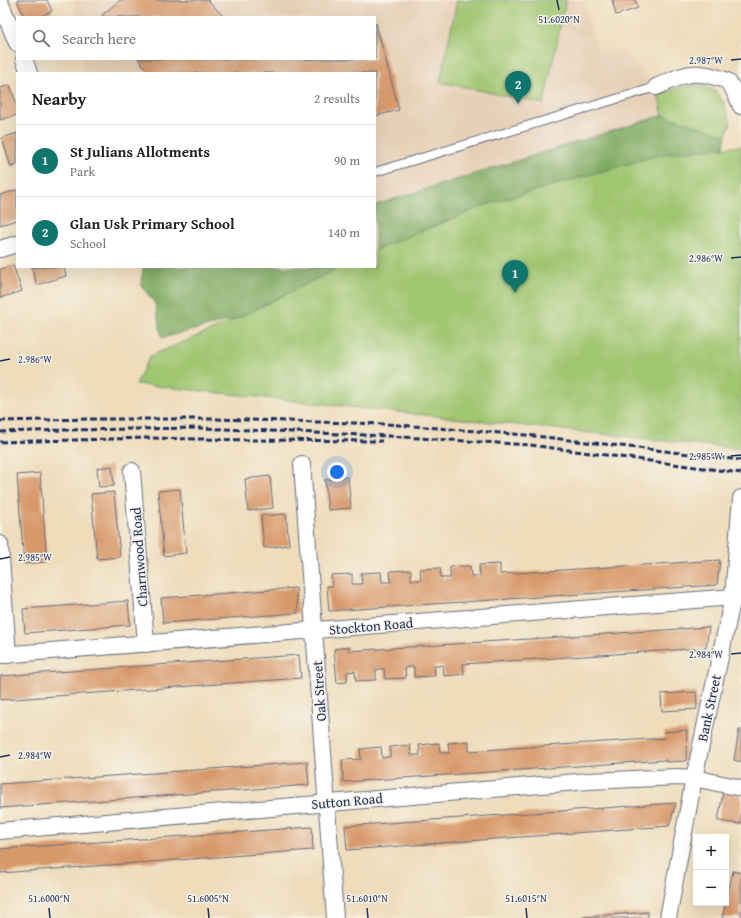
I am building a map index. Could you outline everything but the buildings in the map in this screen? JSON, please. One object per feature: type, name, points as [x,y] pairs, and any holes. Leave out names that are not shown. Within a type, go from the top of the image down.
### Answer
[{"type":"street","points":[[0,2],[16,41]]},
{"type":"street","points":[[24,60],[29,72]]},
{"type":"street","points":[[656,87],[684,74],[696,73],[710,75],[725,80],[733,88],[741,106]]},
{"type":"street","points":[[0,249],[16,244]]},
{"type":"street","name":"Oak Street","points":[[302,464],[335,918]]},
{"type":"street","name":"Charnwood Road","points":[[132,471],[146,644]]},
{"type":"street","name":"Bank Street","points":[[668,918],[694,778],[737,597],[740,504]]},
{"type":"street","points":[[0,544],[4,655]]},
{"type":"street","name":"Stockton Road","points":[[4,655],[737,597]]},
{"type":"street","name":"Sutton Road","points":[[0,831],[589,781],[678,777],[694,778],[741,788]]},
{"type":"lane","points":[[376,172],[656,87]]},
{"type":"shaded area","points":[[75,0],[583,0],[598,50],[626,52],[656,87],[663,115],[376,205],[376,72],[84,72],[81,60],[376,60],[376,16],[75,16]]},
{"type":"green space","points":[[457,0],[566,0],[544,104],[440,82]]},
{"type":"green space","points":[[700,85],[715,91],[724,103],[731,123],[726,135],[663,115],[658,94],[679,87]]},
{"type":"green space","points":[[663,115],[726,135],[724,147],[662,154],[491,203],[376,250],[376,205]]},
{"type":"green space","points":[[741,146],[741,449],[136,384],[150,356],[224,325],[338,268],[376,268],[376,250],[491,203],[662,154]]},
{"type":"green space","points":[[143,268],[338,268],[236,319],[162,338],[155,304],[141,285]]},
{"type":"railway","points":[[0,421],[217,419],[387,424],[526,435],[741,460]]},
{"type":"railway","points":[[0,432],[201,428],[387,436],[530,445],[741,473]]},
{"type":"railway","points":[[0,442],[148,438],[382,441]]},
{"type":"place","name":"Glan Usk Primary School","points":[[518,104]]},
{"type":"place","name":"St Julians Allotments","points":[[515,293]]}]
